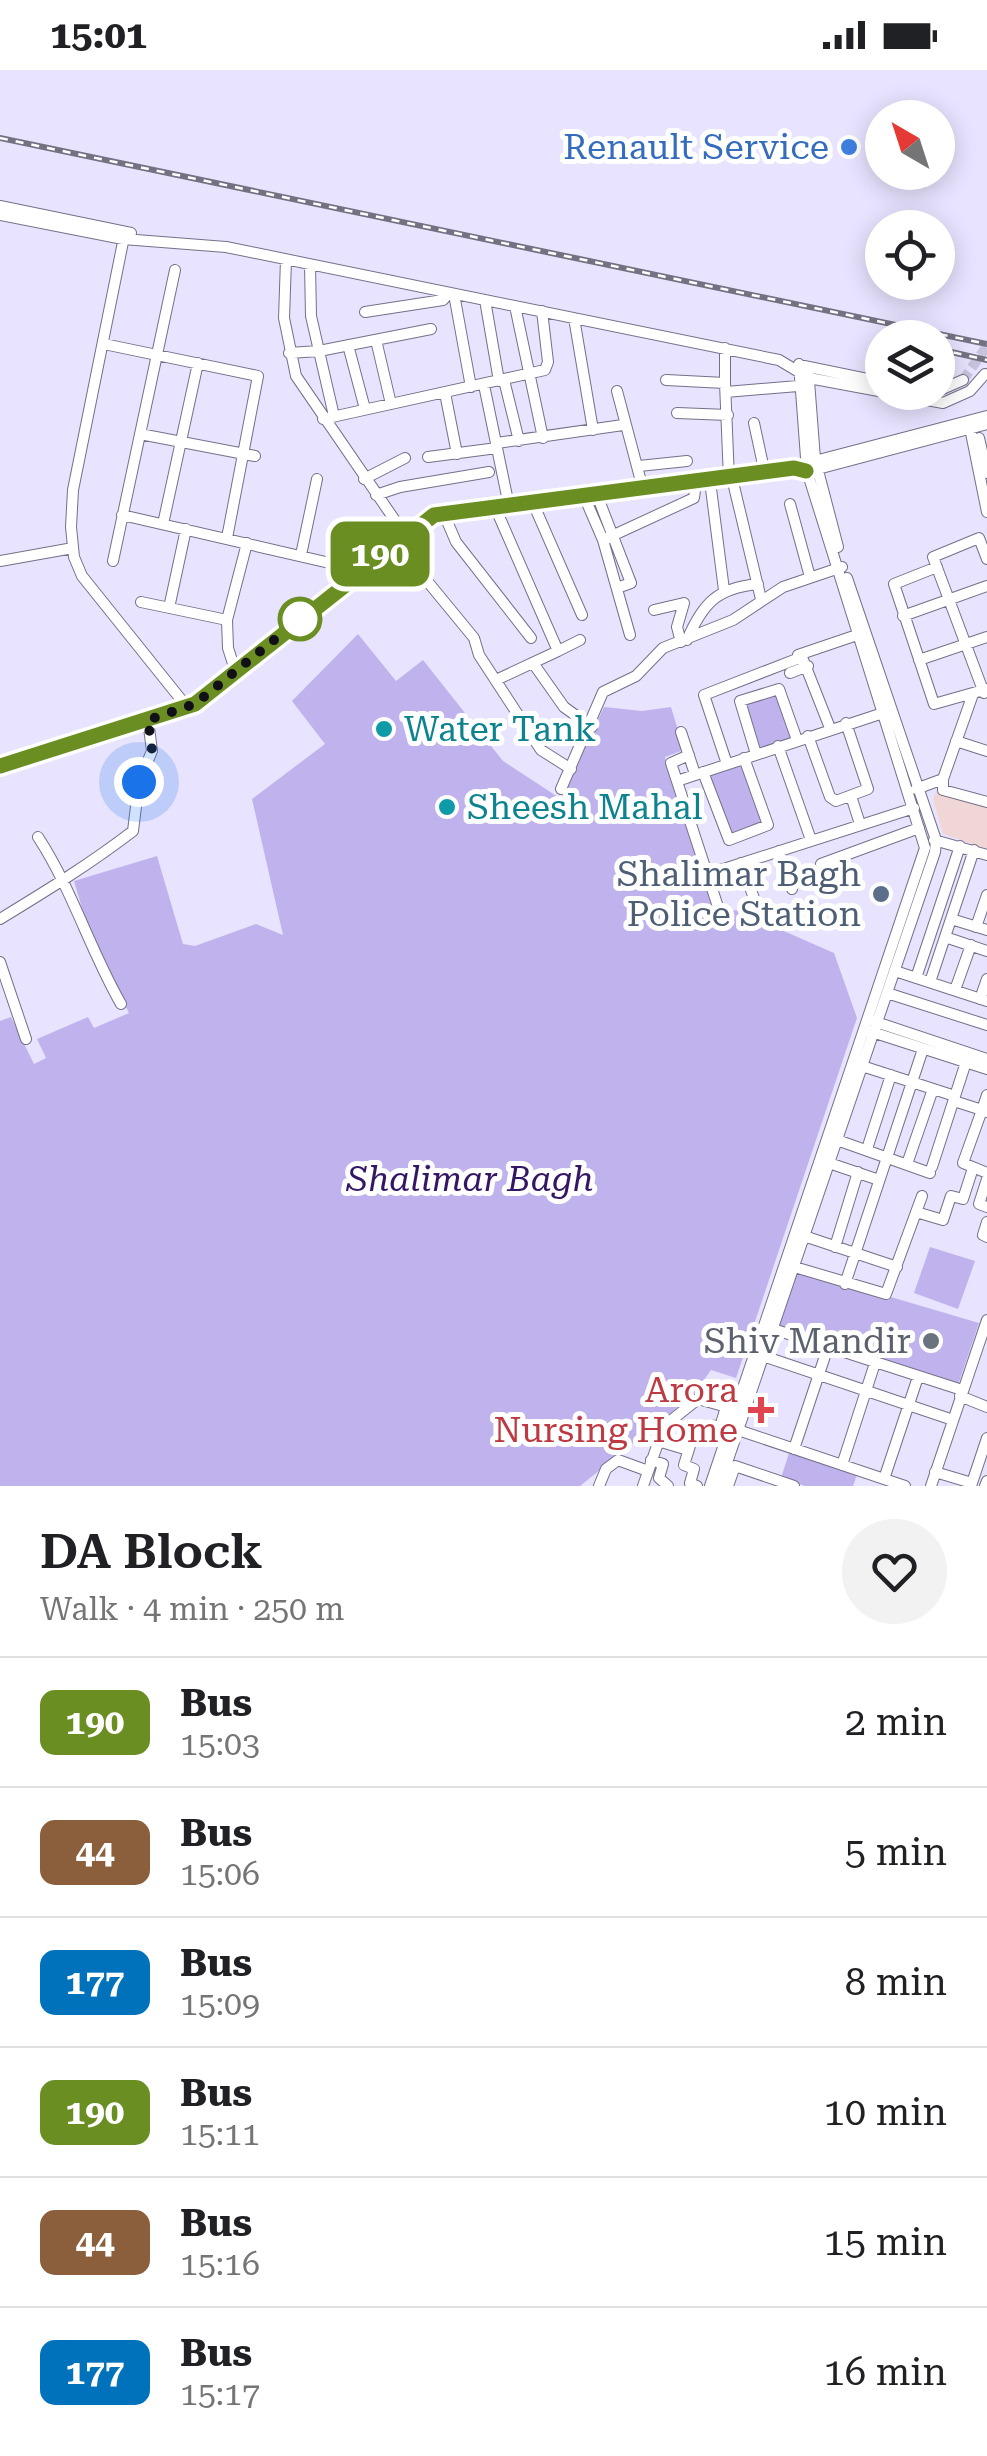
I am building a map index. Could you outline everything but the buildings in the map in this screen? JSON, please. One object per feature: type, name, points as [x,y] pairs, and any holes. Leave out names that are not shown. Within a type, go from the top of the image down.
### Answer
[{"type":"street","points":[[0,206],[124,235],[228,241],[762,352],[803,374],[943,402],[970,391],[984,374]]},
{"type":"street","points":[[0,214],[226,247],[725,348],[778,360],[803,374]]},
{"type":"street","points":[[124,235],[73,490],[73,548],[82,576],[187,707]]},
{"type":"street","points":[[286,260],[289,353],[296,376],[328,418],[400,539],[474,638],[541,750],[571,769]]},
{"type":"street","points":[[310,265],[310,303],[328,418]]},
{"type":"street","points":[[112,561],[175,270]]},
{"type":"street","points":[[392,282],[394,308]]},
{"type":"street","points":[[365,312],[443,300],[452,294]]},
{"type":"street","points":[[452,294],[471,387]]},
{"type":"street","points":[[485,300],[501,381],[520,441]]},
{"type":"street","points":[[515,306],[543,438]]},
{"type":"street","points":[[328,418],[501,381],[548,365],[542,312]]},
{"type":"street","points":[[574,318],[594,430]]},
{"type":"street","points":[[289,353],[319,351],[430,329]]},
{"type":"street","points":[[376,340],[391,404]]},
{"type":"street","points":[[104,344],[258,376],[249,455],[227,538]]},
{"type":"street","points":[[348,345],[366,409]]},
{"type":"street","points":[[725,348],[730,478],[761,598]]},
{"type":"street","points":[[163,524],[198,362]]},
{"type":"street","points":[[710,1486],[862,1066],[870,1026],[887,993],[925,848],[914,808],[914,790],[807,466],[803,374]]},
{"type":"street","points":[[666,380],[725,388],[803,374],[865,380]]},
{"type":"street","points":[[955,384],[963,380]]},
{"type":"street","points":[[484,384],[510,506]]},
{"type":"street","points":[[617,391],[643,489]]},
{"type":"street","points":[[446,392],[457,454]]},
{"type":"street","points":[[677,413],[728,415]]},
{"type":"street","points":[[807,466],[987,416]]},
{"type":"street","points":[[754,423],[766,474]]},
{"type":"street","points":[[0,766],[187,707],[423,520],[444,514],[766,474],[987,424]]},
{"type":"street","points":[[428,457],[623,425]]},
{"type":"street","points":[[970,428],[985,479]]},
{"type":"street","points":[[140,434],[249,455]]},
{"type":"street","points":[[979,437],[985,455],[987,512]]},
{"type":"street","points":[[364,478],[405,458]]},
{"type":"street","points":[[639,466],[688,461]]},
{"type":"street","points":[[376,495],[400,486],[489,472]]},
{"type":"street","points":[[301,554],[316,479]]},
{"type":"street","points":[[710,481],[724,590]]},
{"type":"street","points":[[602,540],[694,498],[696,482]]},
{"type":"street","points":[[597,495],[630,583],[617,588]]},
{"type":"street","points":[[584,496],[602,540],[630,635]]},
{"type":"street","points":[[532,503],[582,615]]},
{"type":"street","points":[[790,504],[810,577]]},
{"type":"street","points":[[496,508],[558,651]]},
{"type":"street","points":[[444,514],[456,542],[531,638]]},
{"type":"street","points":[[122,515],[360,570]]},
{"type":"street","points":[[169,608],[186,529]]},
{"type":"street","points":[[987,559],[983,536],[933,556],[982,692],[956,741],[943,790],[987,801]]},
{"type":"street","points":[[235,670],[228,648],[227,620],[247,543]]},
{"type":"street","points":[[0,561],[73,548]]},
{"type":"street","points":[[561,789],[592,727],[603,692],[636,676],[656,652],[733,620],[761,598],[840,567]]},
{"type":"street","points":[[697,1486],[690,1484],[694,1468],[684,1464],[693,1436],[705,1439],[710,1425],[720,1428],[735,1410],[763,1356],[789,1265],[804,1236],[870,1026],[936,840],[883,713],[840,567]]},
{"type":"street","points":[[937,567],[894,583],[935,705],[982,692]]},
{"type":"street","points":[[684,641],[705,605],[724,590],[758,584]]},
{"type":"street","points":[[904,616],[987,586]]},
{"type":"street","points":[[142,602],[227,620]]},
{"type":"street","points":[[654,610],[684,603],[677,627],[684,641]]},
{"type":"street","points":[[707,687],[857,635]]},
{"type":"street","points":[[919,660],[987,637]]},
{"type":"street","points":[[803,639],[806,652]]},
{"type":"street","points":[[496,680],[580,640]]},
{"type":"street","points":[[727,764],[704,696],[803,656],[830,728]]},
{"type":"street","points":[[533,663],[564,707],[592,727]]},
{"type":"street","points":[[790,673],[808,666]]},
{"type":"street","points":[[752,675],[759,695]]},
{"type":"street","points":[[756,754],[739,702],[780,689],[831,800],[850,796],[868,789],[846,723]]},
{"type":"street","points":[[677,781],[883,713]]},
{"type":"street","points":[[0,919],[62,878],[98,860],[136,826],[139,782],[154,740],[148,720]]},
{"type":"street","points":[[681,732],[727,840],[768,825],[744,758]]},
{"type":"street","points":[[956,741],[987,751]]},
{"type":"street","points":[[778,746],[811,840]]},
{"type":"street","points":[[688,755],[671,762],[720,913]]},
{"type":"street","points":[[914,790],[943,779]]},
{"type":"street","points":[[850,796],[860,824]]},
{"type":"street","points":[[708,874],[914,808]]},
{"type":"street","points":[[749,833],[758,858]]},
{"type":"street","points":[[822,864],[921,834],[987,855]]},
{"type":"street","points":[[38,837],[62,878],[82,931],[121,1004]]},
{"type":"street","points":[[916,978],[960,846]]},
{"type":"street","points":[[930,982],[974,850]]},
{"type":"street","points":[[779,851],[792,888]]},
{"type":"street","points":[[741,863],[755,901]]},
{"type":"street","points":[[951,919],[981,928],[987,895]]},
{"type":"street","points":[[945,936],[987,951]]},
{"type":"street","points":[[955,990],[970,945]]},
{"type":"street","points":[[0,964],[26,1039]]},
{"type":"street","points":[[894,971],[984,1000],[987,979]]},
{"type":"street","points":[[887,993],[987,1025]]},
{"type":"street","points":[[870,1026],[923,1048],[987,1059]]},
{"type":"street","points":[[870,1026],[968,1058],[987,1069]]},
{"type":"street","points":[[845,1284],[923,1048]]},
{"type":"street","points":[[832,1144],[866,1149],[931,1170],[968,1058]]},
{"type":"street","points":[[862,1066],[984,1111]]},
{"type":"street","points":[[866,1149],[890,1075]]},
{"type":"street","points":[[907,1164],[932,1089]]},
{"type":"street","points":[[987,1095],[963,1162],[987,1176],[979,1204],[987,1207]]},
{"type":"street","points":[[829,1162],[879,1180]]},
{"type":"street","points":[[916,1212],[942,1220],[951,1196],[962,1199],[973,1168]]},
{"type":"street","points":[[835,1247],[858,1172]]},
{"type":"street","points":[[789,1265],[885,1294],[922,1196]]},
{"type":"street","points":[[987,1222],[983,1234],[987,1237]]},
{"type":"street","points":[[804,1236],[897,1267]]},
{"type":"street","points":[[930,1486],[961,1393],[981,1354],[986,1327]]},
{"type":"street","points":[[772,1328],[918,1377],[987,1406]]},
{"type":"street","points":[[794,1449],[828,1347]]},
{"type":"street","points":[[763,1356],[953,1420]]},
{"type":"street","points":[[842,1465],[875,1363]]},
{"type":"street","points":[[884,1479],[918,1377]]},
{"type":"street","points":[[643,1486],[666,1422],[698,1399],[735,1410]]},
{"type":"street","points":[[728,1485],[738,1430],[735,1410]]},
{"type":"street","points":[[738,1430],[905,1486]]},
{"type":"street","points":[[936,1472],[972,1484],[987,1438]]},
{"type":"street","points":[[658,1441],[688,1450]]},
{"type":"street","points":[[599,1486],[606,1469],[618,1460],[650,1466],[664,1464],[659,1478],[668,1486]]},
{"type":"street","points":[[728,1485],[735,1466],[791,1485]]},
{"type":"shaded area","points":[[937,790],[987,806],[987,849],[943,834],[933,799]]},
{"type":"green space","name":"Shalimar Bagh","points":[[358,634],[396,681],[423,660],[503,761],[561,799],[604,707],[642,711],[671,707],[684,750],[665,757],[718,915],[736,910],[834,953],[857,1018],[736,1378],[711,1370],[694,1394],[580,1486],[0,1486],[0,1021],[11,1017],[34,1064],[46,1058],[37,1039],[88,1017],[94,1028],[129,1013],[89,932],[74,881],[157,856],[183,944],[195,946],[256,924],[283,935],[252,799],[325,744],[292,701]]},
{"type":"green space","points":[[778,691],[793,738],[757,750],[742,703]]},
{"type":"green space","points":[[743,760],[765,825],[729,838],[706,773]]},
{"type":"green space","points":[[930,1247],[975,1261],[958,1309],[914,1293]]},
{"type":"green space","points":[[796,1269],[979,1323],[958,1385],[876,1361],[878,1353],[874,1362],[776,1329]]},
{"type":"green space","points":[[790,1450],[858,1472],[853,1486],[805,1486],[781,1478]]},
{"type":"tunnel","points":[[963,380],[987,346]]},
{"type":"railway","points":[[0,138],[987,344]]},
{"type":"railway","points":[[955,353],[987,360]]},
{"type":"bus line","name":"190","points":[[0,766],[195,704],[434,515],[794,468],[806,471]]},
{"type":"place","name":"Renault Service","points":[[849,147]]},
{"type":"place","name":"Water Tank","points":[[384,729]]},
{"type":"place","name":"Sheesh Mahal","points":[[447,807]]},
{"type":"place","name":"Shalimar Bagh Police Station","points":[[881,894]]},
{"type":"place","name":"Shiv Mandir","points":[[931,1341]]},
{"type":"place","name":"Arora Nursing Home","points":[[761,1410]]},
{"type":"route","points":[[139,782],[154,740],[148,720],[195,704],[300,619]]}]
